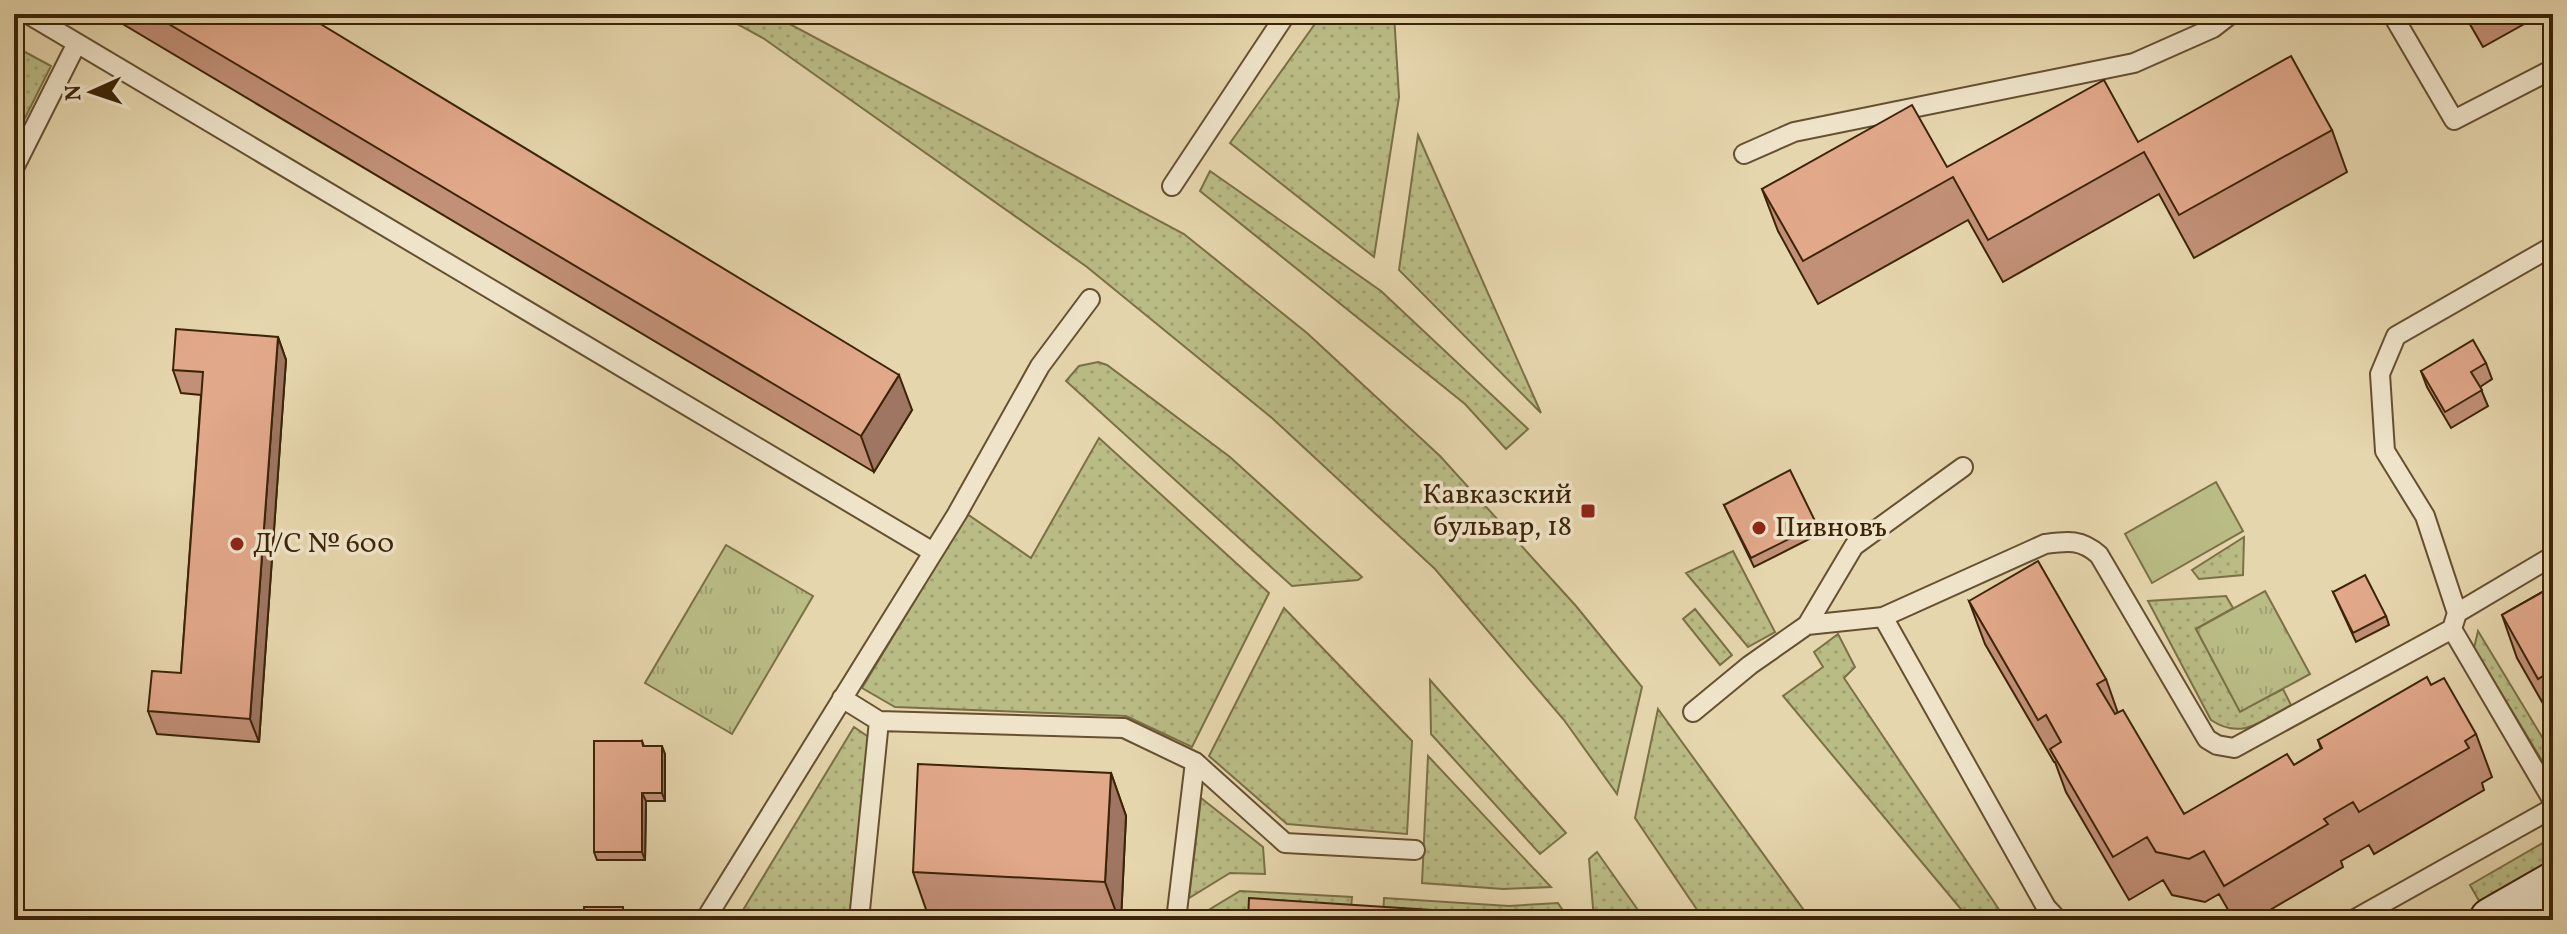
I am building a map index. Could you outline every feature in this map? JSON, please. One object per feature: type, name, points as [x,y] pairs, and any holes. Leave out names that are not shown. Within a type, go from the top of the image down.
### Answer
[{"type":"main road","points":[[2492,920],[2553,885]]},
{"type":"lane","points":[[28,14],[933,552]]},
{"type":"lane","points":[[1172,186],[1286,14]]},
{"type":"lane","points":[[1744,154],[1794,132],[2134,63],[2213,28],[2231,14]]},
{"type":"lane","points":[[2392,14],[2454,120],[2553,69]]},
{"type":"lane","points":[[14,168],[77,43]]},
{"type":"lane","points":[[2553,246],[2396,336],[2380,374],[2385,451],[2425,516],[2455,621],[2553,801]]},
{"type":"lane","points":[[705,920],[957,514],[1040,366],[1090,299]]},
{"type":"lane","points":[[1693,712],[1750,665],[1807,625],[1854,546],[1963,467]]},
{"type":"lane","points":[[1807,625],[1883,617],[2045,544],[2070,540],[2086,544],[2099,555],[2207,739],[2217,745],[2234,748],[2455,621],[2553,556]]},
{"type":"lane","points":[[1883,617],[2046,907],[2058,920]]},
{"type":"lane","points":[[842,698],[879,721],[1124,728],[1195,762],[1285,843],[1415,850]]},
{"type":"lane","points":[[859,920],[879,721]]},
{"type":"lane","points":[[1176,920],[1195,762]]},
{"type":"lane","points":[[2353,920],[2553,808]]},
{"type":"green space","points":[[719,14],[771,14],[1184,234],[1307,333],[1440,456],[1576,606],[1642,687],[1617,794],[1564,720],[1435,569],[1272,418],[1087,267],[763,38]]},
{"type":"green space","points":[[1322,14],[1394,14],[1399,97],[1374,257],[1230,143]]},
{"type":"green space","points":[[14,46],[51,66],[14,140]]},
{"type":"green space","points":[[1418,135],[1541,413],[1399,270]]},
{"type":"green space","points":[[1210,171],[1381,291],[1528,429],[1506,449],[1465,404],[1200,191]]},
{"type":"green space","points":[[1098,362],[1107,365],[1230,457],[1362,577],[1358,580],[1292,586],[1066,381],[1079,366]]},
{"type":"green space","points":[[1099,438],[1269,593],[1192,747],[1126,716],[895,707],[862,688],[967,514],[1031,558]]},
{"type":"green space","points":[[2216,482],[2243,531],[2152,583],[2125,534]]},
{"type":"green space","points":[[2244,537],[2243,575],[2199,579],[2192,570]]},
{"type":"green space","points":[[726,545],[813,596],[732,734],[645,683]]},
{"type":"green space","points":[[1733,551],[1775,632],[1748,647],[1686,573]]},
{"type":"green space","points":[[2265,591],[2310,674],[2240,712],[2196,629]]},
{"type":"green space","points":[[2226,596],[2233,608],[2196,629],[2240,711],[2283,689],[2291,705],[2262,722],[2233,729],[2211,720],[2148,601]]},
{"type":"green space","points":[[1284,608],[1412,741],[1407,834],[1287,824],[1209,756]]},
{"type":"green space","points":[[1695,609],[1732,655],[1720,665],[1683,619]]},
{"type":"green space","points":[[2478,631],[2553,755],[2553,779],[2474,648]]},
{"type":"green space","points":[[1838,634],[1855,667],[1844,678],[2006,920],[1970,920],[1783,696],[1823,667],[1814,652]]},
{"type":"green space","points":[[1430,680],[1566,833],[1540,854],[1431,734]]},
{"type":"green space","points":[[1658,709],[1811,920],[1704,920],[1635,818]]},
{"type":"green space","points":[[854,727],[870,738],[849,920],[737,920]]},
{"type":"green space","points":[[1428,756],[1551,887],[1503,889],[1422,883]]},
{"type":"green space","points":[[1201,798],[1263,847],[1265,874],[1230,873],[1189,898]]},
{"type":"green space","points":[[2553,837],[2553,859],[2479,901],[2470,885]]},
{"type":"green space","points":[[1597,852],[1645,920],[1594,920],[1589,859]]},
{"type":"green space","points":[[1240,891],[1352,897],[1350,920],[1192,920]]},
{"type":"green space","points":[[1384,898],[1509,906],[1558,903],[1569,920],[1383,920]]},
{"type":"building","points":[[152,14],[304,14],[899,375],[861,436]]},
{"type":"building","points":[[2291,56],[2332,130],[2179,215],[2144,152],[1988,240],[1953,177],[1803,261],[1762,189],[1912,105],[1947,167],[2104,80],[2138,142]]},
{"type":"building","name":"Д/C № 600","points":[[176,329],[278,337],[250,719],[148,711],[152,671],[181,673],[203,372],[173,370]]},
{"type":"building","points":[[2473,340],[2486,363],[2471,372],[2482,390],[2445,412],[2421,371]]},
{"type":"building","points":[[1790,470],[1817,525],[1751,558],[1724,505]]},
{"type":"building","points":[[2038,561],[2106,679],[2097,684],[2115,714],[2123,710],[2184,814],[2287,754],[2294,765],[2322,748],[2318,740],[2427,677],[2431,685],[2444,678],[2476,734],[2465,741],[2469,748],[2359,812],[2353,802],[2324,819],[2328,824],[2224,886],[2204,851],[2189,859],[2156,852],[2147,837],[2113,857],[2050,749],[2061,742],[2046,715],[2038,720],[1969,601]]},
{"type":"building","points":[[2365,575],[2386,616],[2353,633],[2333,592]]},
{"type":"building","points":[[2553,586],[2553,670],[2538,679],[2502,615]]},
{"type":"building","points":[[594,741],[642,741],[643,746],[662,746],[662,793],[642,793],[642,852],[594,852]]},
{"type":"building","points":[[918,764],[1111,773],[1105,882],[913,872]]},
{"type":"building","points":[[1249,898],[1447,911],[1447,920],[1248,920]]},
{"type":"building","points":[[584,907],[623,907],[623,920],[584,920]]},
{"type":"place","name":"Кавказский бульвар, 18","points":[[1588,511]]},
{"type":"place","name":"Пивновъ","points":[[1759,528]]},
{"type":"place","name":"Д/C № 600","points":[[237,544]]}]
